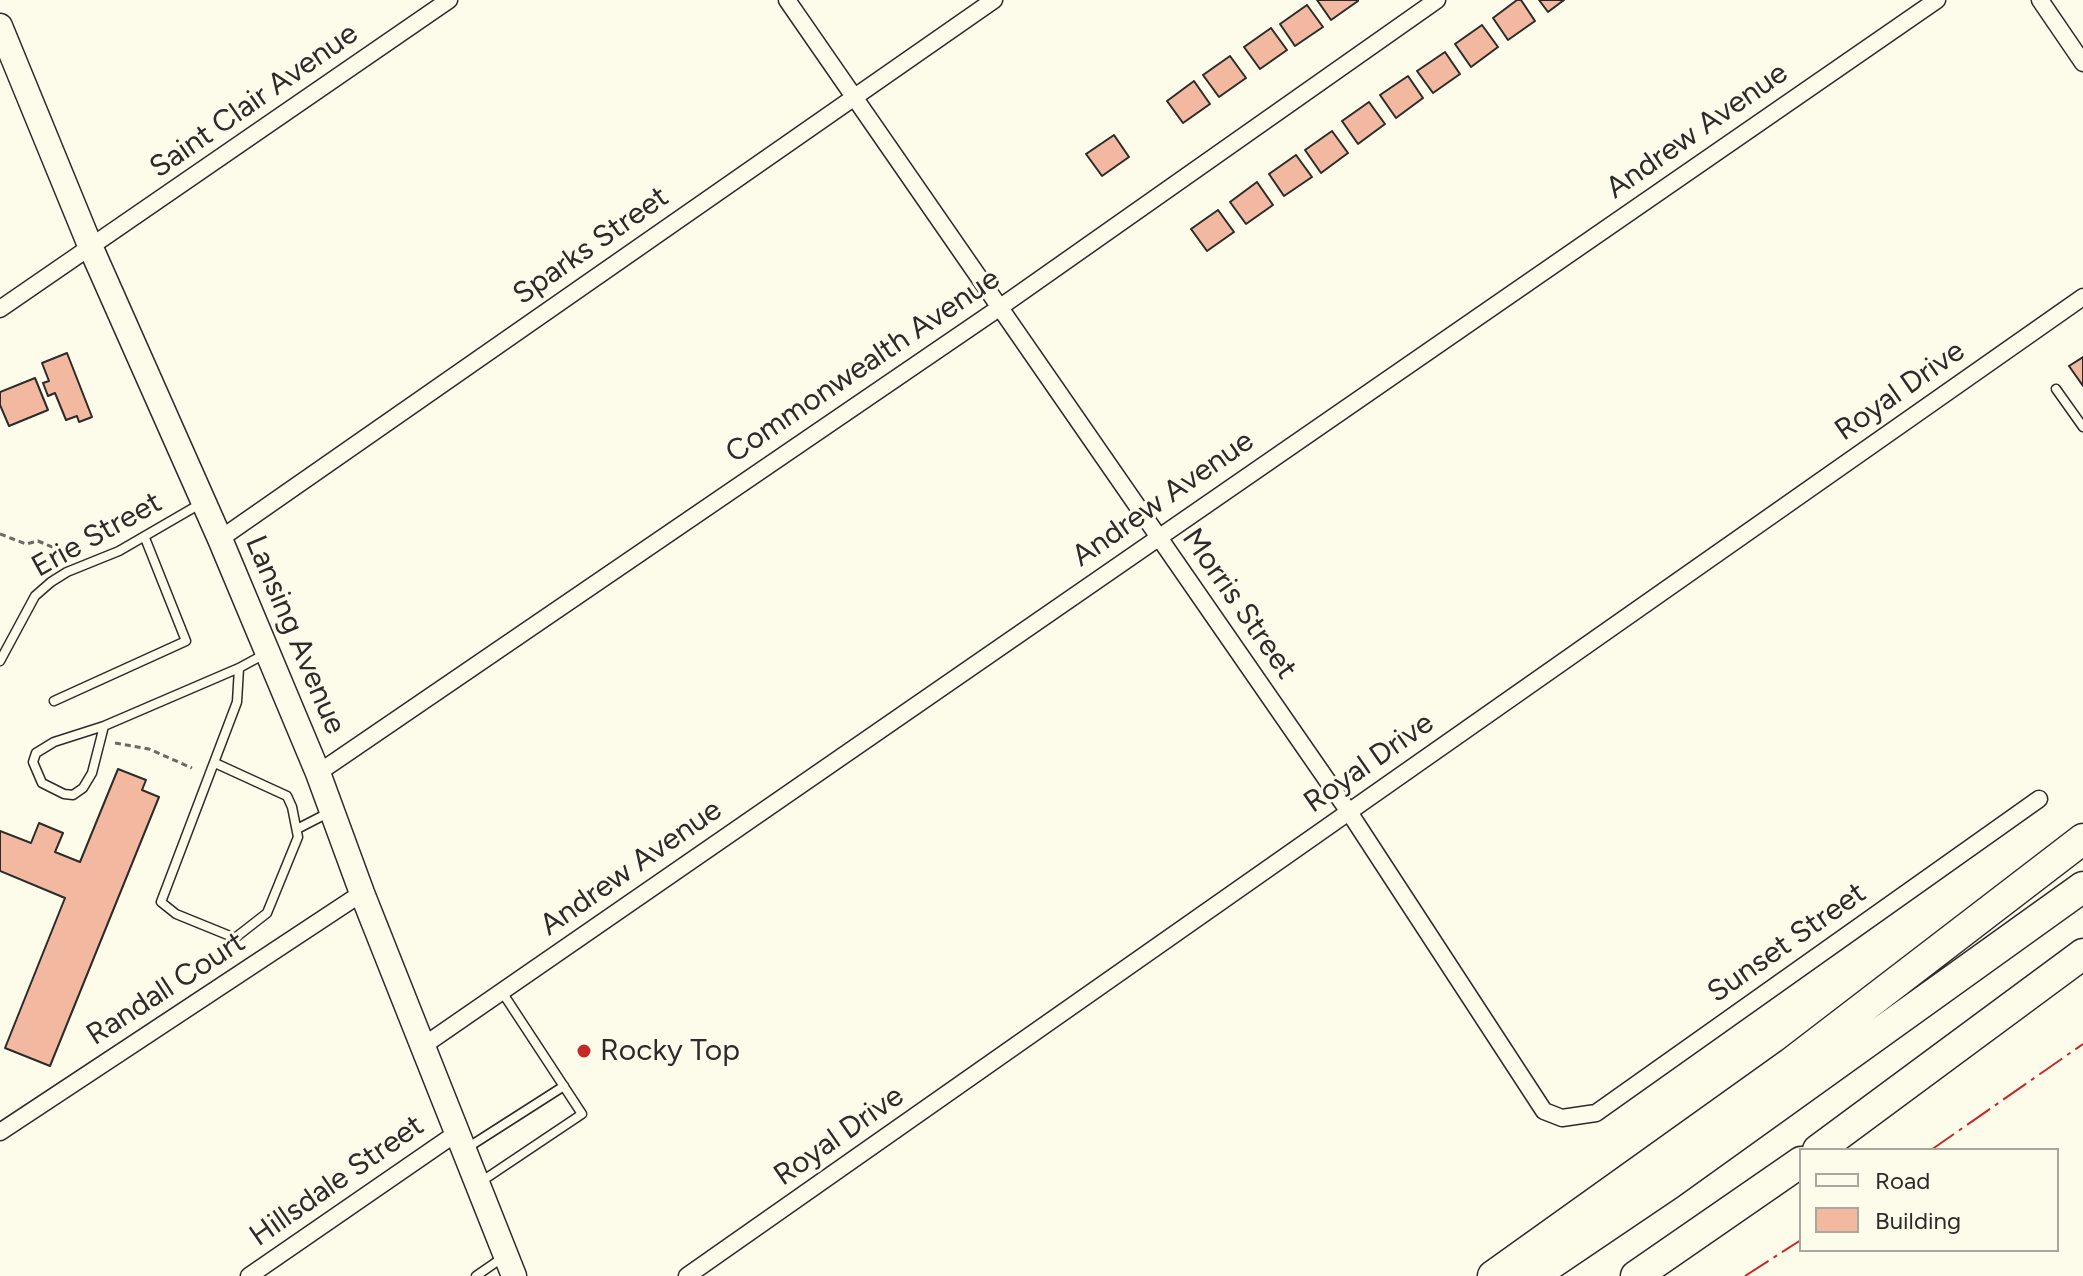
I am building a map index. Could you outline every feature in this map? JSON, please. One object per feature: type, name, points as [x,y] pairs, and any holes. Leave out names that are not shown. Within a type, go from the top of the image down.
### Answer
[{"type":"highway","points":[[1493,1276],[1791,1063],[2083,839]]},
{"type":"highway","points":[[1533,1276],[1680,1176],[2083,887]]},
{"type":"highway","points":[[1828,1143],[2083,954]]},
{"type":"highway","points":[[1828,1143],[2083,977]]},
{"type":"highway","points":[[1636,1276],[1799,1163]]},
{"type":"main road","name":"Lansing Avenue","points":[[0,26],[91,248],[204,501],[318,773],[362,893],[510,1266]]},
{"type":"street","name":"Saint Clair Avenue","points":[[0,309],[449,0]]},
{"type":"street","name":"Morris Street","points":[[787,0],[1349,812],[1538,1106],[1552,1116],[1562,1118]]},
{"type":"street","name":"Sparks Street","points":[[220,539],[994,0]]},
{"type":"street","name":"Commonwealth Avenue","points":[[318,773],[999,308],[1437,0]]},
{"type":"street","name":"Andrew Avenue","points":[[423,1046],[1937,0]]},
{"type":"street","points":[[2040,0],[2083,63]]},
{"type":"street","name":"Royal Drive","points":[[687,1276],[2083,297]]},
{"type":"street","name":"Sunset Street","points":[[1562,1118],[1596,1113],[2039,799]]},
{"type":"street","name":"Randall Court","points":[[0,1132],[362,893]]},
{"type":"street","name":"Hillsdale Street","points":[[249,1276],[461,1141]]},
{"type":"lane","points":[[2056,389],[2083,427]]},
{"type":"lane","name":"Erie Street","points":[[0,661],[35,596],[51,582],[145,538],[204,501]]},
{"type":"lane","points":[[54,701],[186,641],[145,538]]},
{"type":"lane","points":[[104,726],[92,773],[83,788],[73,795],[64,794],[42,783],[33,762],[36,753],[54,742],[104,726],[268,653]]},
{"type":"lane","points":[[215,763],[287,796],[298,837],[267,913],[235,938],[176,914],[161,902],[237,702],[239,668]]},
{"type":"lane","points":[[297,829],[332,811]]},
{"type":"lane","points":[[478,1183],[582,1114],[502,991]]},
{"type":"lane","points":[[461,1141],[564,1086]]},
{"type":"lane","points":[[476,1276],[510,1266]]},
{"type":"path","points":[[0,534],[26,544],[38,541],[73,556]]},
{"type":"path","points":[[115,743],[149,749],[192,768]]},
{"type":"building","points":[[1317,0],[1358,0],[1358,1],[1331,20]]},
{"type":"building","points":[[1521,0],[1535,21],[1508,40],[1493,18]]},
{"type":"building","points":[[1539,0],[1564,0],[1548,12]]},
{"type":"building","points":[[1307,5],[1323,27],[1295,46],[1280,24]]},
{"type":"building","points":[[1482,25],[1498,47],[1471,67],[1455,44]]},
{"type":"building","points":[[1271,28],[1287,50],[1260,69],[1244,47]]},
{"type":"building","points":[[1445,52],[1460,74],[1433,93],[1417,71]]},
{"type":"building","points":[[1230,56],[1246,78],[1219,97],[1203,75]]},
{"type":"building","points":[[1408,76],[1423,98],[1396,118],[1380,95]]},
{"type":"building","points":[[1194,81],[1210,104],[1183,123],[1167,101]]},
{"type":"building","points":[[1369,102],[1385,124],[1358,144],[1342,121]]},
{"type":"building","points":[[1332,131],[1348,153],[1321,173],[1305,150]]},
{"type":"building","points":[[1114,135],[1129,157],[1102,176],[1086,154]]},
{"type":"building","points":[[1296,155],[1312,177],[1284,196],[1269,174]]},
{"type":"building","points":[[1257,182],[1273,205],[1246,224],[1230,202]]},
{"type":"building","points":[[1218,210],[1234,232],[1207,251],[1191,229]]},
{"type":"building","points":[[67,353],[92,417],[79,422],[77,416],[66,420],[55,393],[48,396],[43,383],[49,381],[42,363]]},
{"type":"building","points":[[2083,357],[2083,386],[2069,366]]},
{"type":"building","points":[[35,378],[48,410],[9,426],[0,405],[0,392]]},
{"type":"building","points":[[118,769],[146,780],[142,790],[159,797],[50,1066],[5,1048],[65,898],[0,871],[0,831],[31,843],[39,823],[63,833],[55,852],[80,862]]},
{"type":"power","points":[[1934,1148],[2083,1044]]},
{"type":"power","points":[[1745,1276],[1799,1241]]},
{"type":"place","name":"Rocky Top","points":[[584,1051]]}]
